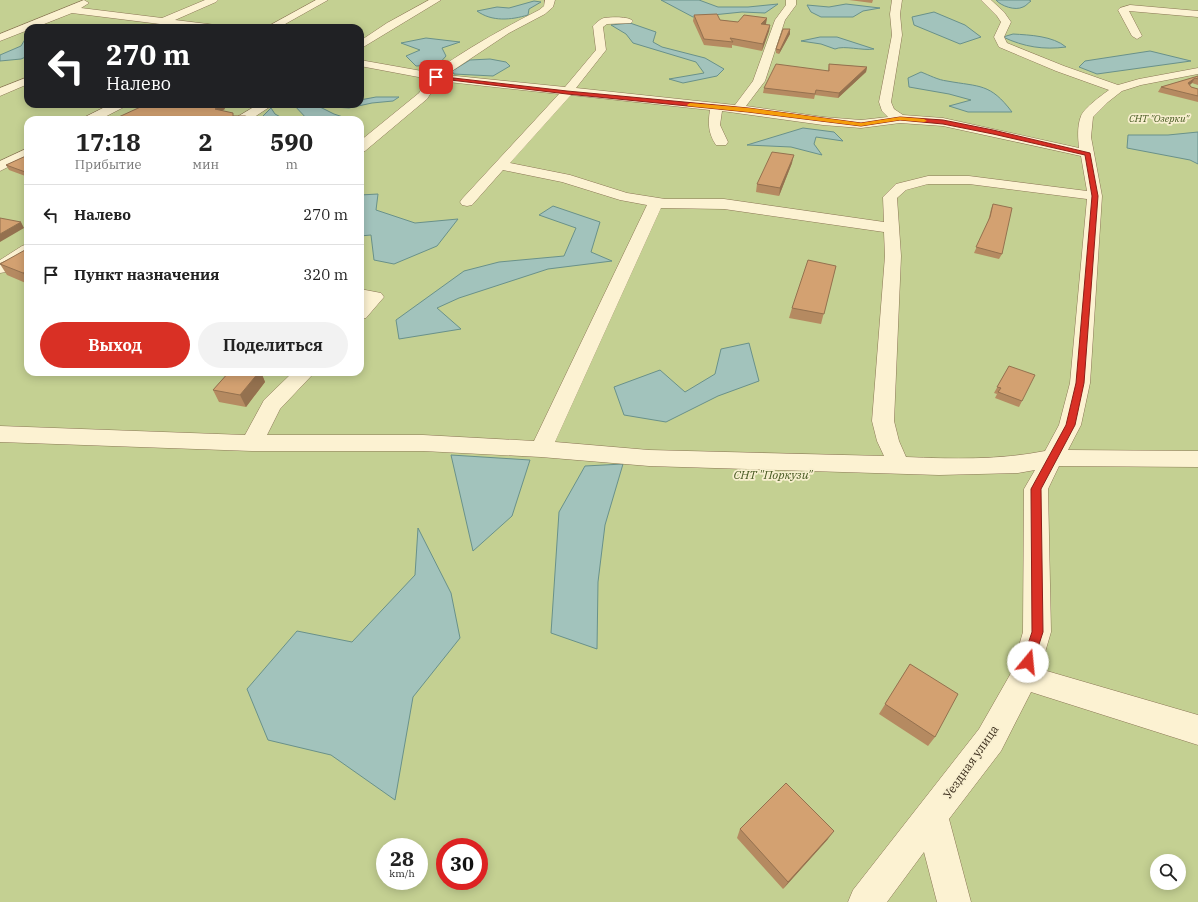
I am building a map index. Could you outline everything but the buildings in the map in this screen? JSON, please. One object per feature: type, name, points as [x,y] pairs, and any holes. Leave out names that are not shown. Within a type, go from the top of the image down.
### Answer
[{"type":"street","points":[[36,24],[71,10],[88,0]]},
{"type":"street","points":[[158,24],[213,0]]},
{"type":"street","points":[[277,24],[322,0]]},
{"type":"street","points":[[364,43],[436,0]]},
{"type":"street","points":[[364,145],[423,96],[436,77],[487,42],[542,12],[548,7],[550,0]]},
{"type":"street","points":[[738,109],[759,81],[780,20],[791,5],[791,0]]},
{"type":"street","points":[[897,0],[895,14],[897,35],[885,102],[888,111],[900,119]]},
{"type":"street","points":[[986,0],[1001,14],[1006,22],[999,37],[1003,45],[1054,65],[1081,78],[1118,89]]},
{"type":"street","points":[[1138,36],[1123,10],[1130,8],[1198,14]]},
{"type":"street","points":[[71,10],[181,24]]},
{"type":"street","points":[[467,202],[567,92],[601,50],[598,26],[605,21],[628,21]]},
{"type":"street","points":[[0,38],[24,29]]},
{"type":"street","points":[[364,64],[436,77],[716,108],[738,109],[861,124],[900,119],[943,122],[1088,154]]},
{"type":"street","name":"Уездная улица","points":[[865,902],[990,740],[1024,677],[1037,632],[1036,489],[1070,425],[1080,383],[1095,196],[1084,137],[1087,116],[1104,98],[1118,89],[1138,82],[1198,71]]},
{"type":"street","points":[[0,92],[24,82]]},
{"type":"street","points":[[98,116],[112,108]]},
{"type":"street","points":[[248,116],[262,108]]},
{"type":"street","points":[[716,108],[714,125],[721,142]]},
{"type":"street","points":[[0,167],[24,154]]},
{"type":"street","points":[[500,165],[565,178],[624,197],[656,203],[724,204],[890,228]]},
{"type":"street","points":[[899,465],[888,441],[883,422],[893,256],[890,228],[890,197],[901,187],[928,180],[968,180],[1095,196]]},
{"type":"street","points":[[541,449],[656,203]]},
{"type":"street","points":[[0,268],[24,253]]},
{"type":"street","points":[[364,295],[375,297],[364,309]]},
{"type":"street","points":[[252,443],[271,405],[300,376]]},
{"type":"street","points":[[0,434],[252,443],[423,443],[541,449],[649,458],[939,467],[1018,465],[1052,458],[1198,459]]},
{"type":"street","points":[[1024,677],[1198,730]]},
{"type":"street","points":[[932,816],[954,902]]},
{"type":"green space","name":"СНТ \"Поркузи\"","points":[[0,0],[1198,0],[1198,902],[0,902]]},
{"type":"water","points":[[661,0],[699,0],[718,7],[748,7],[778,4],[765,13],[742,12],[693,17]]},
{"type":"water","points":[[996,0],[1031,1],[1024,7],[1012,8],[1005,6]]},
{"type":"water","points":[[534,1],[541,2],[529,9],[528,15],[515,18],[502,19],[489,17],[477,11],[497,7],[509,8]]},
{"type":"water","points":[[846,4],[880,8],[863,11],[853,17],[821,17],[811,12],[807,5],[829,7]]},
{"type":"water","points":[[934,12],[965,25],[981,37],[960,44],[914,25],[912,17]]},
{"type":"water","points":[[630,23],[656,32],[653,42],[662,47],[705,58],[724,69],[717,76],[683,83],[669,79],[704,73],[696,62],[633,43],[626,34],[611,25]]},
{"type":"water","points":[[1013,34],[1048,38],[1061,43],[1066,47],[1034,47],[1003,37]]},
{"type":"water","points":[[820,37],[837,37],[874,49],[835,49],[821,44],[801,41]]},
{"type":"water","points":[[426,38],[460,42],[442,48],[446,56],[438,65],[416,66],[406,56],[420,50],[401,43]]},
{"type":"water","points":[[24,41],[24,58],[0,61],[0,55],[21,46]]},
{"type":"water","points":[[1150,51],[1191,61],[1097,74],[1079,67],[1085,61]]},
{"type":"water","points":[[490,59],[506,62],[510,66],[493,76],[454,74],[452,71],[470,60]]},
{"type":"water","points":[[921,72],[937,79],[984,88],[997,96],[1012,112],[968,112],[949,106],[971,100],[949,94],[909,87],[908,78]]},
{"type":"water","points":[[376,97],[399,97],[393,101],[364,105],[364,99]]},
{"type":"water","points":[[271,108],[275,114],[279,116],[263,116]]},
{"type":"water","points":[[297,108],[322,108],[340,116],[304,116]]},
{"type":"water","points":[[803,128],[834,132],[843,141],[816,137],[814,144],[822,155],[791,147],[747,145]]},
{"type":"water","points":[[1198,132],[1198,164],[1190,160],[1127,148],[1128,135],[1168,135]]},
{"type":"water","points":[[378,194],[376,210],[415,223],[458,219],[437,246],[394,264],[374,260],[371,235],[364,236],[364,195]]},
{"type":"water","points":[[553,206],[600,222],[591,252],[612,261],[548,269],[459,298],[437,308],[461,329],[399,339],[396,320],[464,271],[499,262],[564,256],[576,228],[539,215]]},
{"type":"water","points":[[749,343],[759,381],[718,396],[666,422],[624,415],[614,387],[660,370],[685,392],[715,374],[721,349]]},
{"type":"water","points":[[451,455],[530,460],[512,516],[473,551]]},
{"type":"water","points":[[623,464],[605,525],[598,582],[597,649],[551,633],[559,512],[585,466]]},
{"type":"water","points":[[418,528],[451,593],[460,638],[413,697],[395,800],[331,755],[268,740],[247,689],[297,631],[352,642],[415,575]]},
{"type":"slow traffic","points":[[690,105],[748,110],[823,121],[861,124],[900,119],[924,121]]},
{"type":"route","points":[[436,77],[716,108],[748,110],[823,121],[861,124],[900,119],[943,122],[1088,154],[1095,196],[1080,383],[1070,425],[1036,489],[1037,632],[1028,662]]},
{"type":"park label","name":"СНТ \"Озерки\"","points":[[1159,118]]}]
